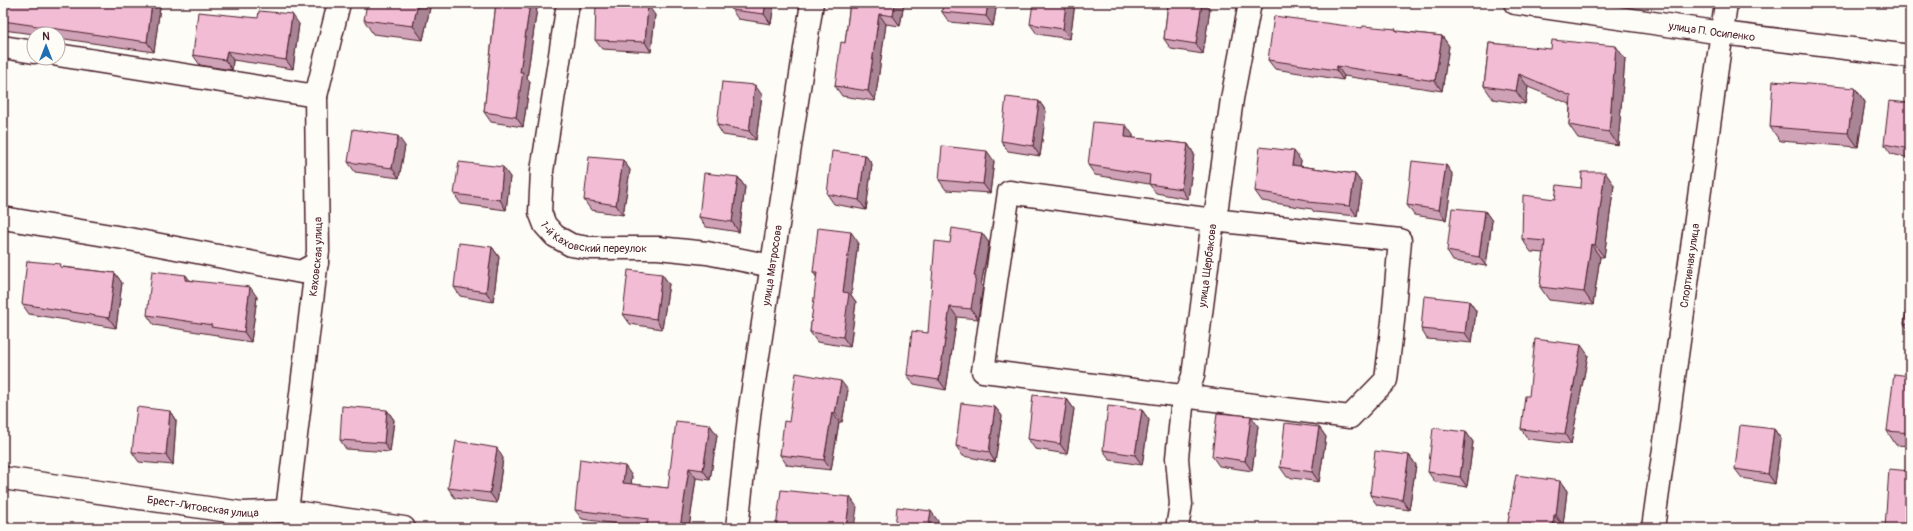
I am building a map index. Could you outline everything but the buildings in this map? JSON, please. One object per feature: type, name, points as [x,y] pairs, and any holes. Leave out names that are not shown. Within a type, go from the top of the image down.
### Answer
[{"type":"street","name":"Каховская улица","points":[[287,511],[318,251],[316,96],[339,3]]},
{"type":"street","name":"1-й Каховский переулок","points":[[568,3],[542,171],[540,212],[545,225],[555,236],[571,245],[589,248],[658,248],[707,253],[772,266]]},
{"type":"street","name":"улица Матросова","points":[[737,528],[750,408],[812,3]]},
{"type":"street","name":"улица Щербакова","points":[[1177,528],[1181,504],[1177,458],[1182,407],[1193,376],[1213,220],[1217,206],[1232,99],[1250,3]]},
{"type":"street","name":"улица П. Осипенко","points":[[1515,3],[1722,32],[1910,56]]},
{"type":"street","name":"Спортивная улица","points":[[1653,528],[1726,3]]},
{"type":"street","points":[[3,47],[26,51]]},
{"type":"street","points":[[66,57],[316,96]]},
{"type":"street","points":[[1009,192],[1213,220],[1400,240],[1386,380],[1350,417],[983,371],[1009,192]]},
{"type":"street","points":[[3,218],[129,239],[301,272],[317,263]]},
{"type":"street","name":"Брест-Литовская улица","points":[[3,478],[241,520],[287,511],[404,528]]}]
